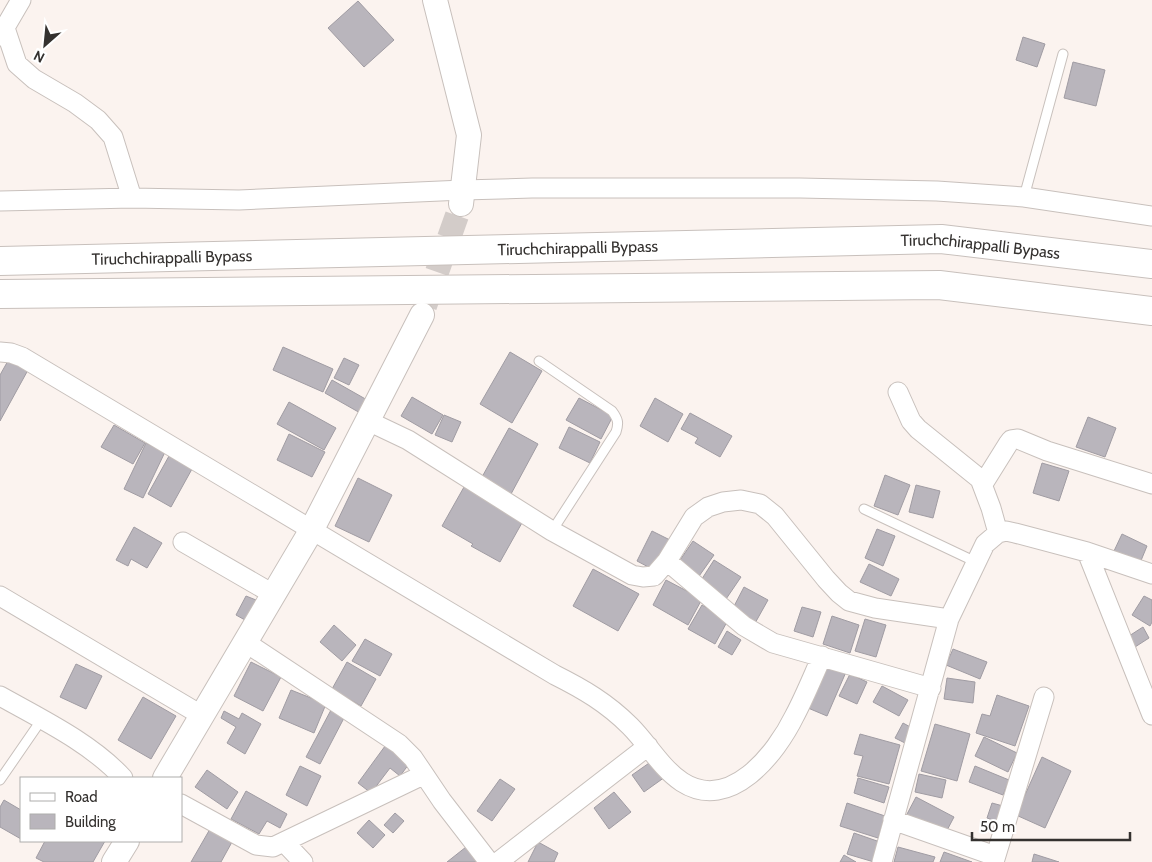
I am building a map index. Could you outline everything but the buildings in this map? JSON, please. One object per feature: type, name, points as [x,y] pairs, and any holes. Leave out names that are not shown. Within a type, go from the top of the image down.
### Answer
[{"type":"highway","name":"Tiruchchirappalli Bypass","points":[[0,260],[942,239],[1152,264]]},
{"type":"highway","points":[[0,294],[939,285],[1152,311]]},
{"type":"street","points":[[21,0],[2,32],[18,64],[34,79],[75,103],[98,120],[113,137],[132,198]]},
{"type":"street","points":[[435,0],[469,135],[462,197]]},
{"type":"street","points":[[0,201],[132,198],[239,200],[462,197],[615,187],[810,188],[937,190],[1024,197],[1152,216]]},
{"type":"street","points":[[166,777],[311,531],[422,315]]},
{"type":"street","points":[[0,352],[22,357],[311,531],[555,675],[586,690],[630,726],[666,768],[692,788],[709,791],[724,790],[744,780],[755,770],[795,717],[822,656]]},
{"type":"street","points":[[898,392],[911,421],[918,429],[975,474],[983,484],[998,532]]},
{"type":"street","points":[[368,422],[408,440],[552,531],[632,575],[654,576],[667,561],[694,517],[708,507],[723,502],[741,500],[760,504],[775,516],[838,593],[849,601],[875,608],[949,619]]},
{"type":"street","points":[[983,484],[1011,440],[1018,439],[1047,451],[1152,484]]},
{"type":"street","points":[[882,862],[949,619],[986,544],[998,532],[1006,531],[1086,552],[1152,574]]},
{"type":"street","points":[[183,542],[273,594]]},
{"type":"street","points":[[1086,552],[1152,715]]},
{"type":"street","points":[[667,561],[744,626],[773,643],[931,688]]},
{"type":"street","points":[[0,596],[201,715]]},
{"type":"street","points":[[245,642],[399,744],[413,758],[489,862]]},
{"type":"street","points":[[0,696],[42,719],[100,756],[122,777]]},
{"type":"street","points":[[893,820],[995,859],[1044,697]]},
{"type":"street","points":[[498,862],[648,746]]},
{"type":"street","points":[[182,805],[256,845],[273,847],[424,775]]},
{"type":"street","points":[[114,862],[126,842]]},
{"type":"street","points":[[284,842],[303,862]]},
{"type":"lane","points":[[1024,197],[1063,54]]},
{"type":"lane","points":[[539,361],[612,411],[617,417],[618,423],[616,432],[552,531]]},
{"type":"lane","points":[[864,508],[976,562]]},
{"type":"lane","points":[[0,780],[42,719]]},
{"type":"tunnel","points":[[425,306],[461,204]]}]
